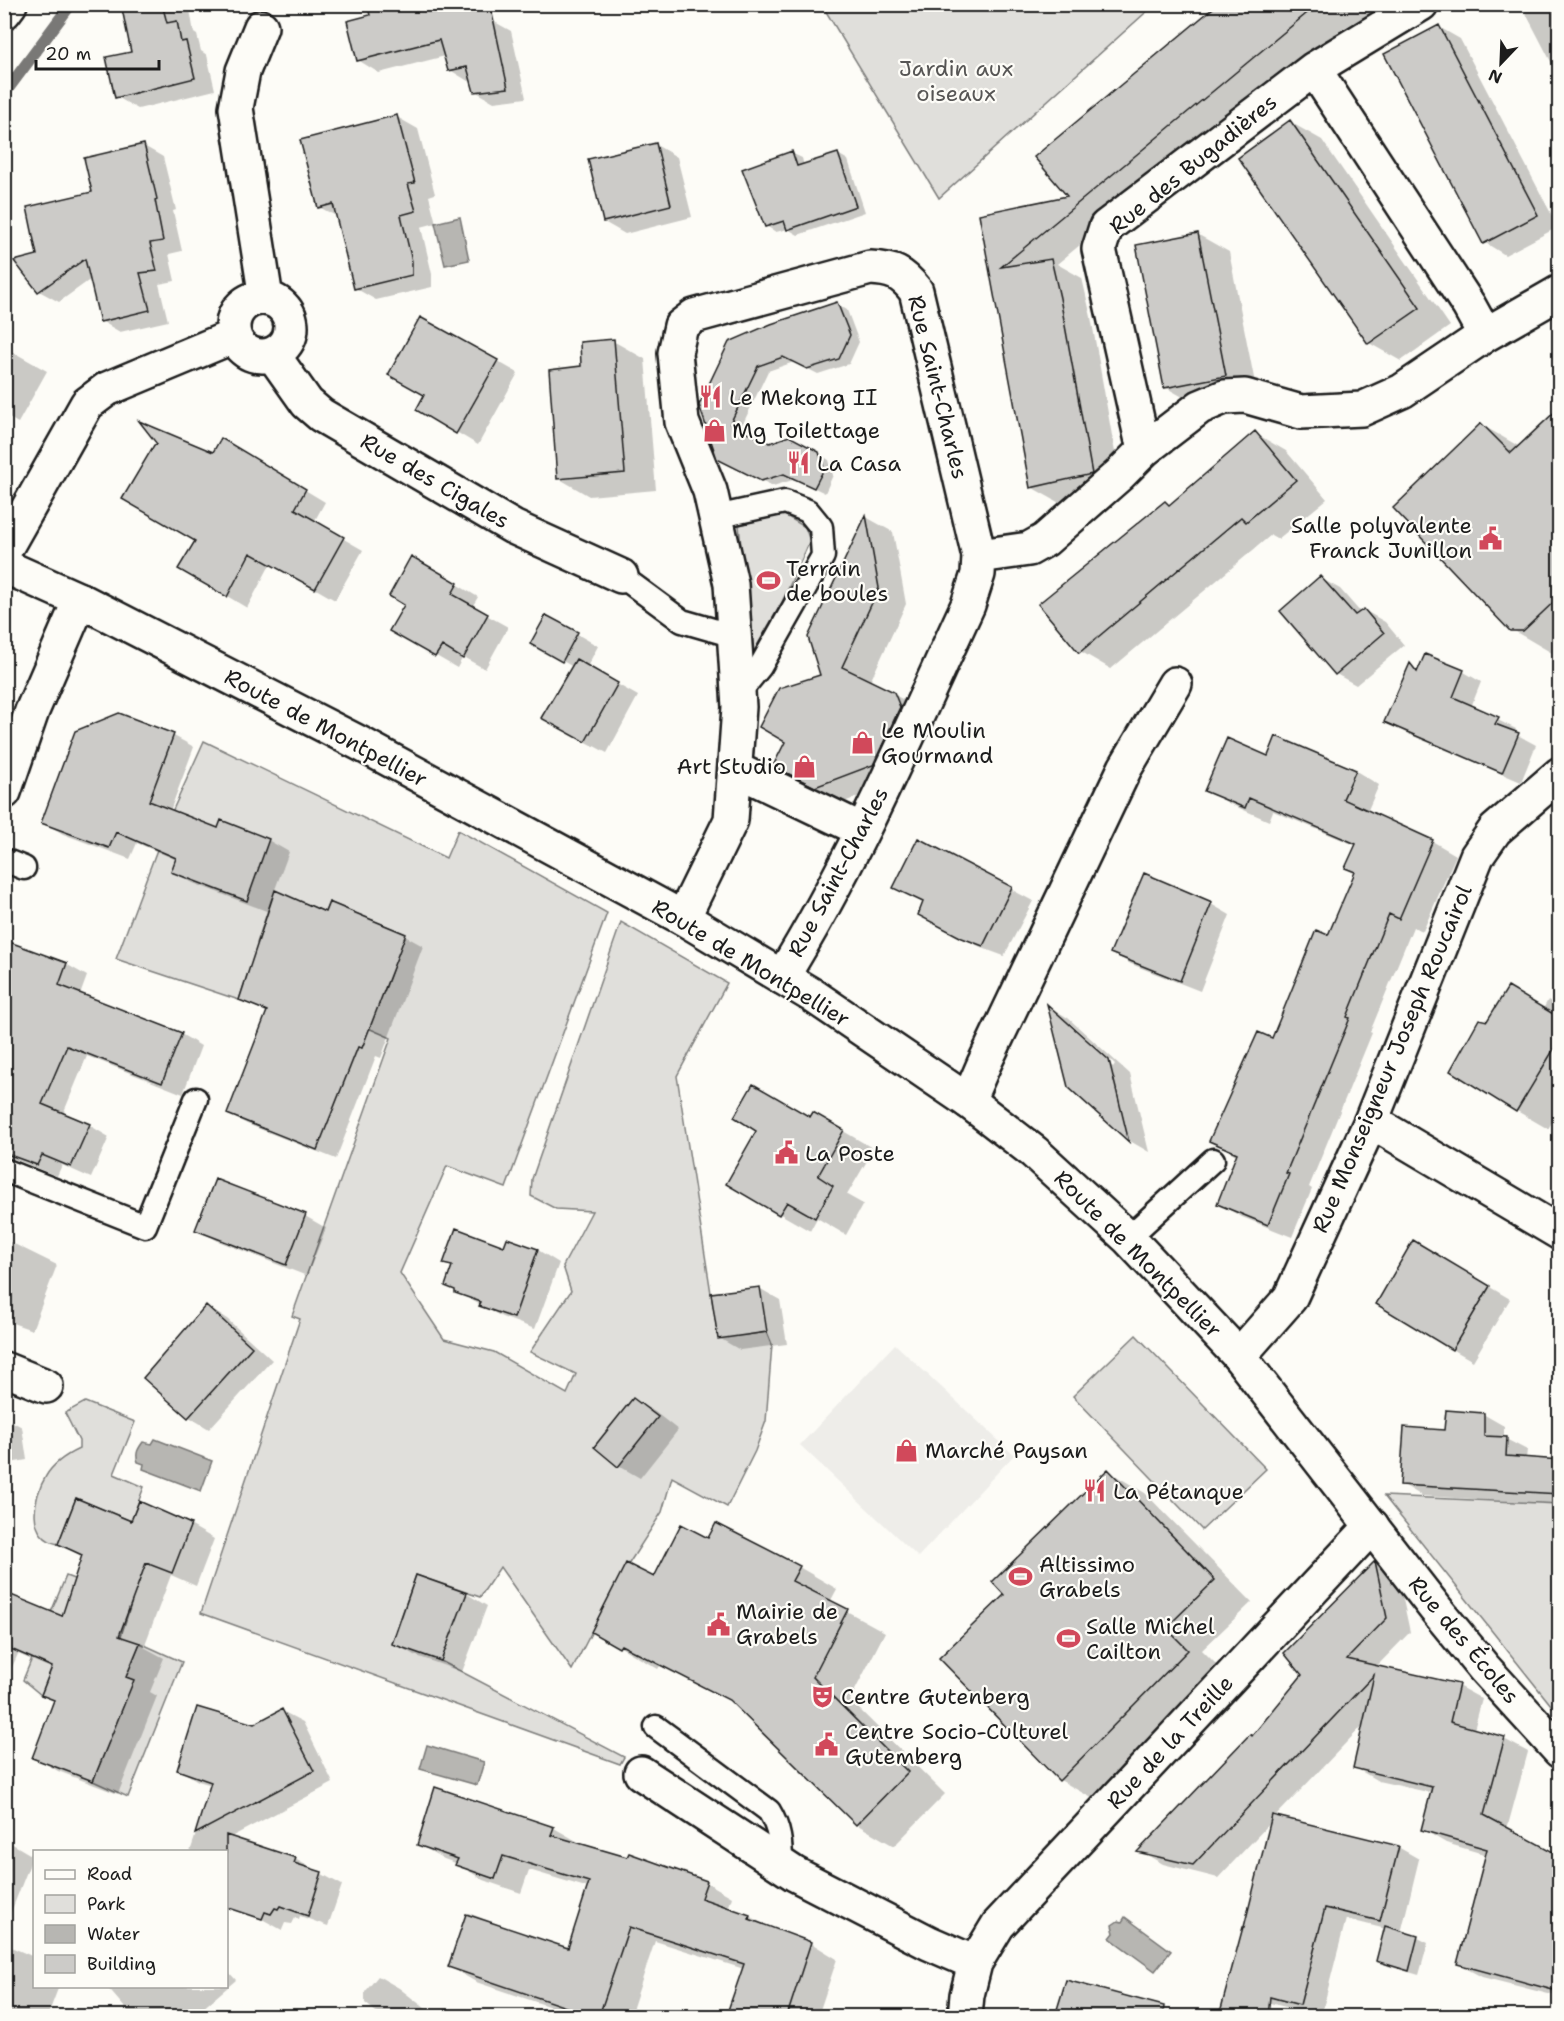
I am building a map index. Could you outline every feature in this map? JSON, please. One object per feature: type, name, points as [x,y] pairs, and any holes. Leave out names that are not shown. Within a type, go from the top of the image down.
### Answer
[{"type":"street","points":[[4,12],[10,4]]},
{"type":"street","name":"Rue des Bugadières","points":[[1144,450],[1099,249],[1106,227],[1314,69],[1421,4]]},
{"type":"street","points":[[261,27],[243,71],[237,108],[266,298]]},
{"type":"street","points":[[1314,69],[1469,306],[1485,335]]},
{"type":"street","name":"Rue Saint-Charles","points":[[683,918],[730,819],[735,770],[738,694],[731,584],[710,491],[682,422],[675,352],[681,326],[694,316],[870,267],[888,268],[906,278],[916,291],[979,556],[978,574],[968,605],[862,830],[782,976]]},
{"type":"street","points":[[979,556],[1029,549],[1046,540],[1119,476],[1144,450],[1200,407],[1224,397],[1245,396],[1301,412],[1362,409],[1402,391],[1485,335],[1560,292]]},
{"type":"street","points":[[266,298],[278,302],[288,311],[292,324],[290,337],[284,348],[273,355],[254,356],[239,345],[234,336],[233,324],[236,313],[244,304],[255,299],[266,298]]},
{"type":"street","points":[[4,550],[87,404],[107,389],[234,336]]},
{"type":"street","name":"Rue des Cigales","points":[[273,355],[302,396],[321,415],[513,527],[621,576]]},
{"type":"street","name":"Route de Montpellier","points":[[4,567],[80,600],[361,744],[683,918],[812,994],[968,1101],[1034,1152],[1128,1238],[1239,1356],[1372,1526]]},
{"type":"street","points":[[4,792],[32,711],[80,600]]},
{"type":"street","points":[[968,1101],[1125,768],[1175,684]]},
{"type":"street","points":[[735,770],[862,830]]},
{"type":"street","name":"Rue Monseigneur Joseph Roucairol","points":[[1239,1356],[1290,1298],[1371,1120],[1477,856],[1495,830],[1560,774]]},
{"type":"street","points":[[1371,1120],[1560,1233]]},
{"type":"street","points":[[4,1369],[46,1386]]},
{"type":"street","name":"Rue des Écoles","points":[[1372,1526],[1484,1668],[1560,1751]]},
{"type":"street","name":"Rue de la Treille","points":[[965,2016],[967,1995],[975,1963],[998,1925],[1372,1526]]},
{"type":"street","points":[[641,1773],[782,1865],[929,1943],[975,1963]]},
{"type":"lane","points":[[716,517],[785,502],[808,511],[821,527],[823,556],[760,667],[738,694]]},
{"type":"lane","points":[[621,576],[682,621],[734,636]]},
{"type":"lane","points":[[4,1170],[146,1226],[196,1099]]},
{"type":"lane","points":[[1128,1238],[1213,1160]]},
{"type":"lane","points":[[656,1727],[769,1811],[778,1824],[782,1865]]},
{"type":"shaded area","name":"Marché Paysan","points":[[895,1344],[1014,1455],[918,1557],[800,1445]]},
{"type":"green space","name":"Jardin aux oiseaux","points":[[822,5],[1154,5],[939,198]]},
{"type":"green space","name":"Terrain de boules","points":[[783,514],[805,527],[810,541],[782,602],[751,656],[739,525]]},
{"type":"green space","points":[[204,741],[446,858],[458,830],[607,913],[506,1188],[447,1166],[400,1273],[444,1339],[494,1352],[567,1394],[576,1374],[530,1352],[571,1291],[563,1266],[592,1211],[556,1209],[531,1196],[532,1179],[621,922],[727,983],[677,1076],[718,1338],[767,1332],[772,1344],[766,1421],[755,1451],[727,1507],[672,1477],[662,1512],[619,1579],[572,1670],[500,1567],[480,1597],[416,1575],[392,1643],[441,1661],[624,1757],[620,1764],[201,1613],[300,1319],[292,1316],[391,1038],[247,975],[239,1000],[116,959],[167,823]],"holes":[[[272,898],[303,910],[306,904],[325,912],[329,902],[405,934],[384,992],[257,943]]]},
{"type":"green space","points":[[1136,1335],[1266,1469],[1202,1530],[1073,1396]]},
{"type":"green space","points":[[85,1402],[135,1422],[114,1474],[144,1487],[131,1521],[76,1498],[58,1544],[48,1540],[37,1525],[35,1515],[38,1494],[52,1468],[60,1460],[79,1449],[79,1441],[65,1413]]},
{"type":"green space","points":[[1384,1496],[1559,1504],[1559,1715]]},
{"type":"green space","points":[[66,1576],[132,1601],[121,1636],[82,1621],[57,1653],[41,1695],[23,1680]]},
{"type":"green space","points":[[140,1643],[182,1662],[128,1797],[93,1781],[133,1681],[126,1677]]},
{"type":"water","points":[[460,217],[469,260],[445,265],[435,223]]},
{"type":"water","points":[[155,1439],[212,1461],[201,1491],[143,1469],[144,1464],[138,1462],[138,1451],[143,1442],[152,1444]]},
{"type":"water","points":[[427,1745],[484,1762],[477,1785],[420,1769]]},
{"type":"water","points":[[1125,1917],[1171,1951],[1155,1971],[1110,1938],[1114,1933],[1112,1925],[1118,1921],[1122,1922]]},
{"type":"building","points":[[121,4],[162,4],[167,23],[177,21],[181,42],[186,41],[195,78],[115,98],[106,57],[131,52]]},
{"type":"building","points":[[367,4],[490,4],[508,88],[474,92],[467,67],[448,71],[439,40],[357,61],[347,21],[370,15]]},
{"type":"building","points":[[1218,4],[1318,4],[1001,267],[1051,259],[1092,474],[1030,488],[979,214],[1067,196],[1034,157]]},
{"type":"building","points":[[1439,25],[1538,215],[1483,244],[1384,54]]},
{"type":"building","points":[[397,115],[415,183],[408,184],[416,211],[401,215],[412,261],[412,275],[354,289],[333,204],[318,208],[300,140]]},
{"type":"building","points":[[1290,120],[1420,308],[1368,344],[1238,158]]},
{"type":"building","points":[[656,143],[671,205],[603,222],[588,159]]},
{"type":"building","points":[[144,144],[157,199],[155,200],[163,241],[150,243],[157,271],[140,273],[150,310],[100,322],[85,259],[38,292],[14,261],[37,255],[27,207],[92,192],[84,158]]},
{"type":"building","points":[[792,151],[797,166],[838,153],[856,206],[787,230],[784,221],[765,227],[742,169]]},
{"type":"building","points":[[1198,233],[1226,376],[1164,388],[1136,245]]},
{"type":"building","points":[[837,302],[850,335],[839,359],[807,369],[783,357],[758,366],[730,424],[770,443],[789,436],[819,452],[824,469],[814,488],[784,474],[761,481],[717,459],[699,405],[729,342],[771,324]]},
{"type":"building","points":[[420,317],[498,360],[456,434],[416,410],[424,395],[388,375]]},
{"type":"building","points":[[614,339],[625,473],[557,479],[549,370],[581,366],[580,342]]},
{"type":"building","name":"Salle polyvalente Franck Junillon","points":[[1560,407],[1560,596],[1523,631],[1510,631],[1393,508],[1481,423],[1511,453]]},
{"type":"building","points":[[139,421],[213,452],[221,438],[306,489],[295,509],[344,537],[315,589],[250,553],[227,597],[178,569],[195,541],[122,499],[154,445],[157,444]]},
{"type":"building","points":[[1255,431],[1296,480],[1246,522],[1241,517],[1079,653],[1038,604],[1165,501],[1169,505]]},
{"type":"building","points":[[866,515],[879,588],[842,667],[894,692],[900,707],[873,765],[815,787],[773,766],[785,742],[759,727],[779,688],[820,675],[808,637]]},
{"type":"building","points":[[411,556],[458,583],[452,594],[488,614],[463,659],[442,646],[435,657],[389,631],[404,605],[389,596]]},
{"type":"building","points":[[1320,576],[1355,615],[1364,609],[1384,633],[1335,675],[1280,611]]},
{"type":"building","points":[[546,615],[578,632],[562,662],[530,644]]},
{"type":"building","points":[[1425,654],[1464,670],[1453,697],[1499,717],[1495,724],[1519,733],[1502,773],[1384,722],[1410,663],[1417,672]]},
{"type":"building","points":[[576,659],[618,683],[585,742],[541,718]]},
{"type":"building","points":[[119,713],[174,734],[149,801],[218,828],[221,820],[269,839],[247,901],[171,872],[176,858],[116,832],[109,848],[41,823],[75,731]]},
{"type":"building","points":[[1276,736],[1356,770],[1343,799],[1433,840],[1399,919],[1389,914],[1347,1017],[1350,1018],[1286,1173],[1289,1174],[1268,1225],[1217,1204],[1237,1153],[1209,1141],[1258,1032],[1272,1038],[1316,930],[1328,935],[1355,872],[1345,868],[1356,844],[1249,798],[1245,808],[1204,791],[1227,738],[1268,756]]},
{"type":"building","points":[[918,838],[1012,887],[983,946],[962,938],[918,915],[923,902],[893,888]]},
{"type":"building","points":[[1144,873],[1212,902],[1180,981],[1110,953]]},
{"type":"building","points":[[275,890],[325,912],[329,902],[406,934],[362,1048],[358,1047],[317,1150],[227,1114],[267,1011],[239,1000]]},
{"type":"building","points":[[4,940],[67,963],[59,985],[182,1033],[162,1083],[67,1046],[42,1104],[90,1124],[71,1167],[42,1155],[37,1165],[4,1153]]},
{"type":"building","points":[[1508,987],[1560,1018],[1560,1039],[1516,1112],[1450,1071],[1479,1019],[1487,1021]]},
{"type":"building","points":[[1047,1004],[1109,1060],[1129,1142],[1068,1087]]},
{"type":"building","name":"La Poste","points":[[753,1084],[810,1117],[813,1112],[844,1130],[818,1176],[833,1186],[815,1218],[787,1202],[779,1215],[726,1184],[756,1131],[734,1117]]},
{"type":"building","points":[[215,1179],[306,1214],[286,1265],[195,1230]]},
{"type":"building","points":[[456,1228],[504,1246],[507,1238],[538,1249],[514,1318],[479,1306],[481,1302],[455,1293],[455,1290],[445,1286],[452,1266],[443,1264]]},
{"type":"building","points":[[1413,1240],[1490,1286],[1452,1350],[1376,1304]]},
{"type":"building","points":[[760,1287],[767,1332],[718,1339],[711,1293]]},
{"type":"building","points":[[206,1305],[252,1347],[188,1418],[143,1378]]},
{"type":"building","points":[[633,1398],[658,1417],[618,1467],[594,1447]]},
{"type":"building","points":[[1446,1410],[1484,1413],[1484,1436],[1507,1437],[1506,1456],[1560,1460],[1560,1494],[1400,1485],[1404,1427],[1444,1430]]},
{"type":"building","name":"Salle Michel Cailton","points":[[1108,1469],[1215,1580],[1166,1628],[1188,1650],[1059,1781],[939,1658],[1004,1595],[992,1582]]},
{"type":"building","points":[[76,1498],[131,1521],[139,1501],[191,1524],[172,1573],[146,1563],[119,1636],[140,1643],[126,1677],[134,1680],[93,1781],[32,1758],[54,1700],[41,1695],[52,1667],[4,1646],[4,1592],[62,1616],[82,1555],[58,1544]]},
{"type":"building","name":"Mairie de Grabels","points":[[716,1523],[800,1566],[792,1581],[848,1609],[813,1677],[908,1772],[856,1825],[729,1700],[621,1645],[619,1648],[591,1632],[626,1563],[654,1577],[681,1524],[708,1538]]},
{"type":"building","points":[[1375,1561],[1387,1618],[1347,1659],[1459,1684],[1450,1722],[1505,1737],[1484,1815],[1557,1854],[1552,1867],[1560,1869],[1560,1965],[1553,1990],[1457,1964],[1487,1849],[1421,1830],[1432,1787],[1353,1768],[1374,1675],[1193,1865],[1137,1852],[1250,1734],[1252,1736],[1302,1675],[1284,1653]]},
{"type":"building","points":[[416,1575],[467,1593],[441,1661],[392,1644]]},
{"type":"building","points":[[197,1707],[254,1724],[282,1709],[314,1771],[195,1834],[211,1782],[177,1770]]},
{"type":"building","points":[[435,1787],[554,1827],[551,1835],[627,1857],[629,1853],[707,1881],[701,1898],[750,1915],[749,1919],[811,1942],[787,2016],[726,2016],[744,1964],[629,1927],[599,2016],[592,2016],[448,1967],[466,1914],[568,1948],[589,1882],[503,1856],[495,1879],[455,1865],[458,1859],[417,1845]]},
{"type":"building","points":[[1272,1815],[1399,1846],[1380,1921],[1325,1908],[1300,2005],[1270,1997],[1268,2016],[1219,2016],[1244,1927]]},
{"type":"building","points":[[226,1835],[296,1858],[294,1863],[322,1872],[308,1916],[280,1906],[278,1909],[275,1908],[271,1914],[265,1912],[262,1919],[228,1908],[228,1850],[226,1850]]},
{"type":"building","points":[[1385,1926],[1418,1936],[1409,1971],[1376,1961]]},
{"type":"building","points":[[1066,1980],[1164,2006],[1163,2016],[1055,2016]]},
{"type":"waterway","points":[[4,94],[71,4]]},
{"type":"place","name":"Le Mekong II","points":[[711,397]]},
{"type":"place","name":"Mg Toilettage","points":[[714,430]]},
{"type":"place","name":"La Casa","points":[[799,463]]},
{"type":"place","name":"Salle polyvalente Franck Junillon","points":[[1490,538]]},
{"type":"place","name":"Terrain de boules","points":[[768,581]]},
{"type":"place","name":"Le Moulin Gourmand","points":[[863,743]]},
{"type":"place","name":"Art Studio","points":[[804,766]]},
{"type":"place","name":"La Poste","points":[[787,1153]]},
{"type":"place","name":"Marché Paysan","points":[[907,1450]]},
{"type":"place","name":"La Pétanque","points":[[1095,1491]]},
{"type":"place","name":"Altissimo Grabels","points":[[1021,1577]]},
{"type":"place","name":"Mairie de Grabels","points":[[718,1624]]},
{"type":"place","name":"Salle Michel Cailton","points":[[1068,1639]]},
{"type":"place","name":"Centre Gutenberg","points":[[823,1696]]},
{"type":"place","name":"Centre Socio-Culturel Gutemberg","points":[[827,1744]]}]
